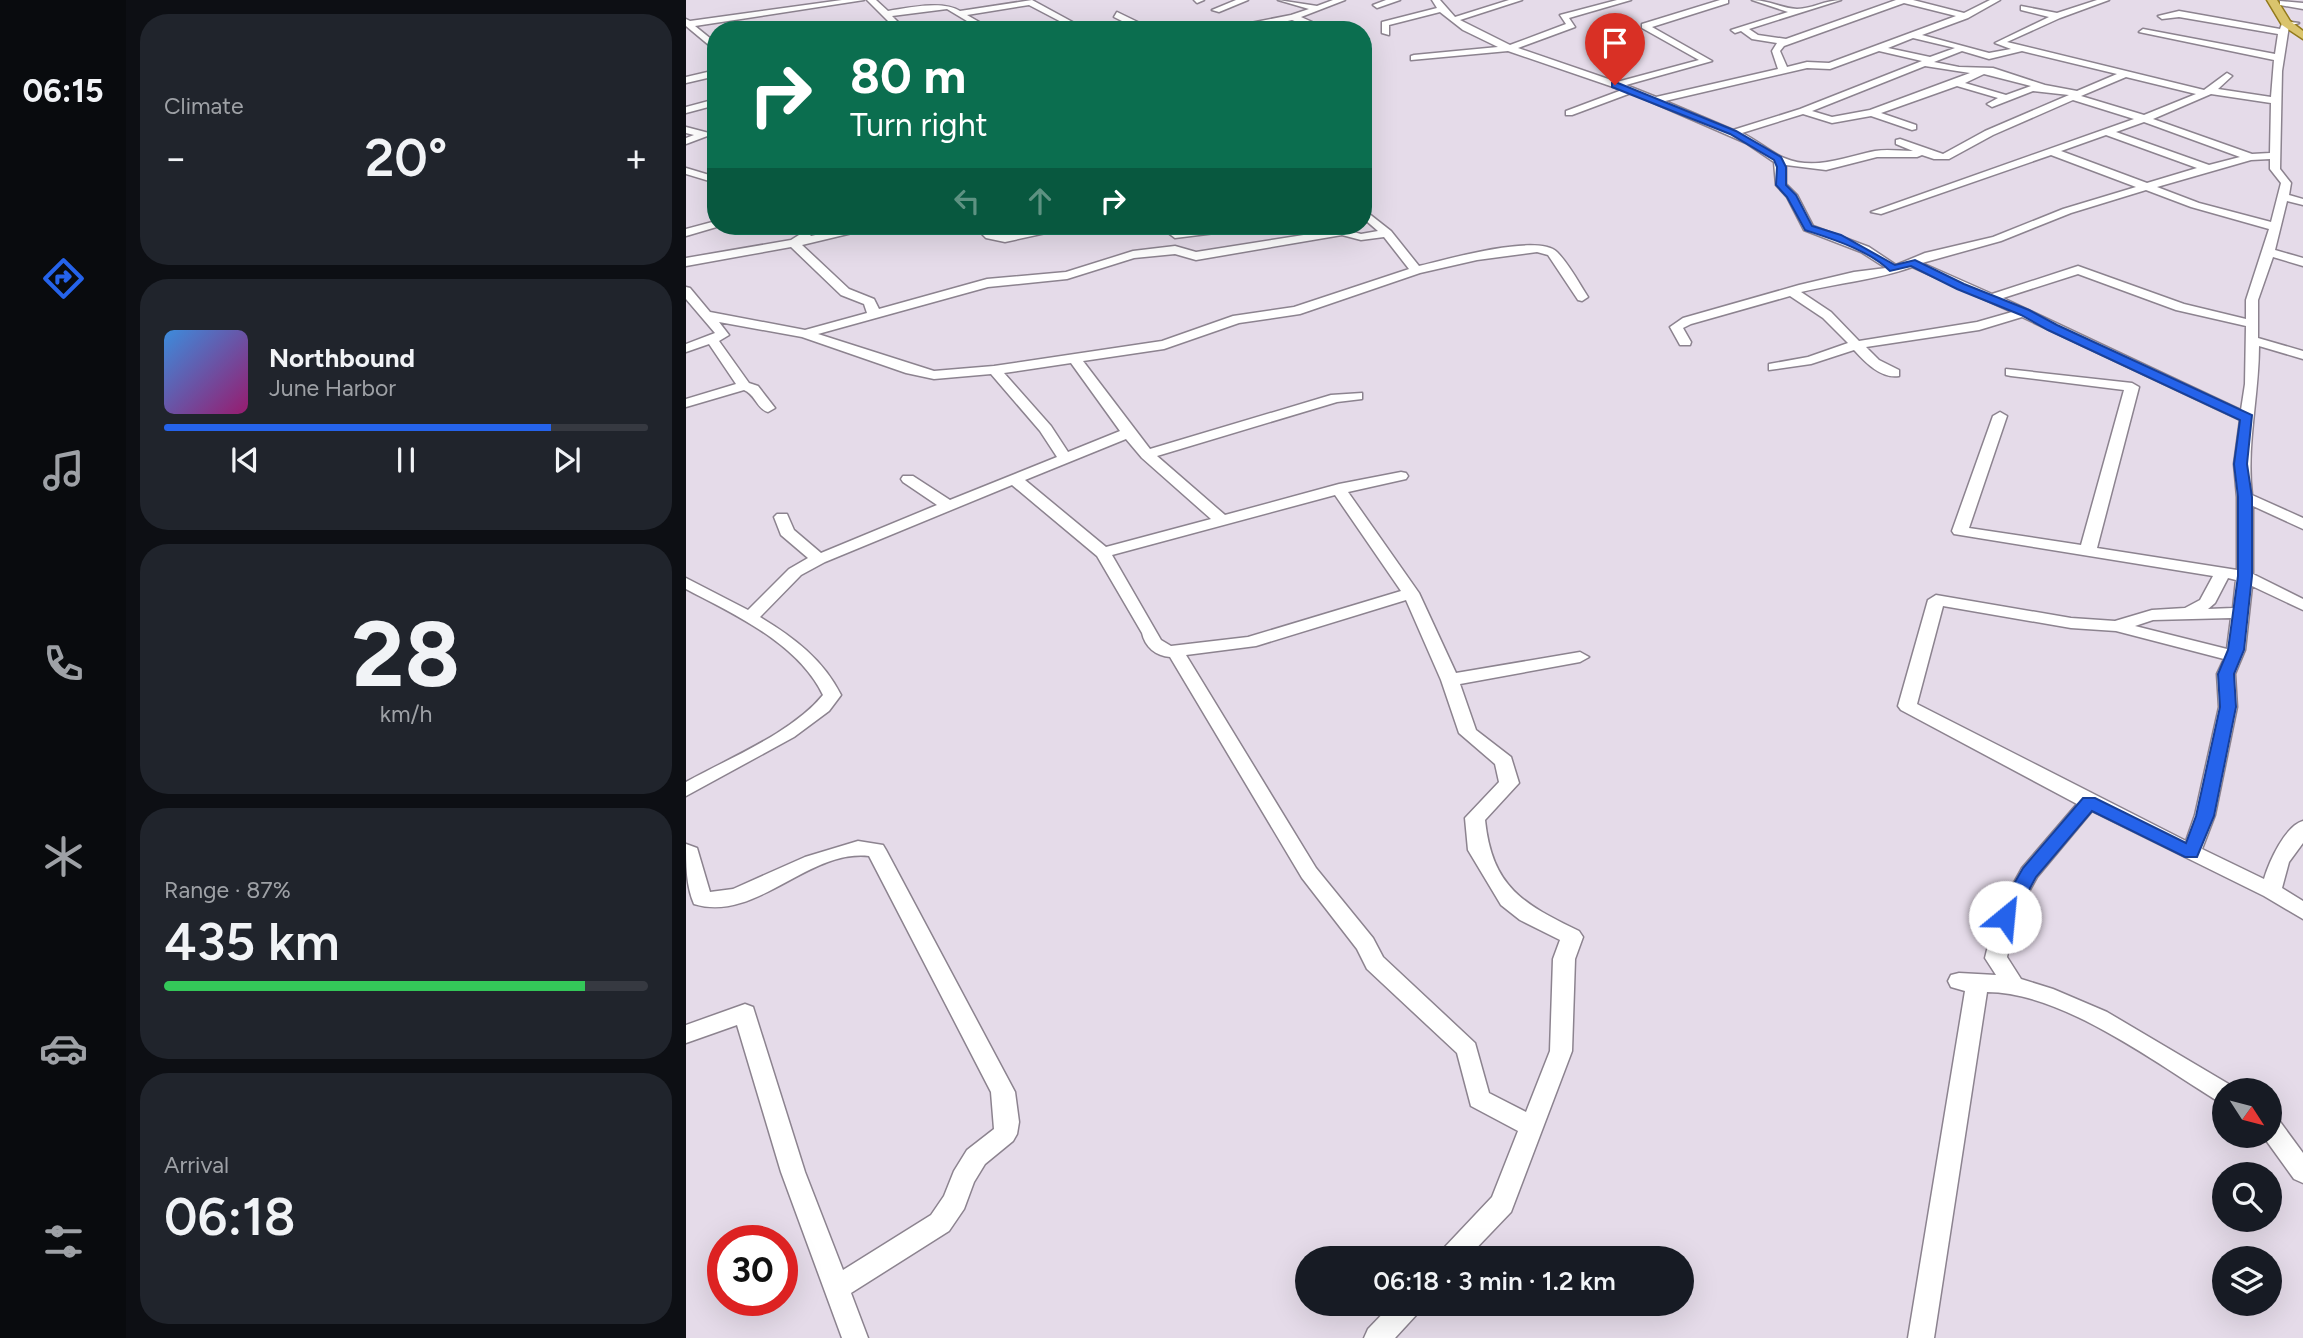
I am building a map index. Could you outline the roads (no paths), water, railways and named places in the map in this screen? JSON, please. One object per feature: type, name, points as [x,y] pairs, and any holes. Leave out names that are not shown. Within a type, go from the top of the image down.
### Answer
[{"type":"main road","points":[[2279,1],[2291,27],[2303,36]]},
{"type":"street","points":[[687,23],[860,0]]},
{"type":"street","points":[[871,0],[894,21]]},
{"type":"street","points":[[1216,10],[1244,0]]},
{"type":"street","points":[[1282,0],[1317,8]]},
{"type":"street","points":[[1275,21],[1341,0]]},
{"type":"street","points":[[1377,5],[1396,0]]},
{"type":"street","points":[[1436,0],[1440,10],[1452,20],[1511,48],[1632,89],[1733,132],[1777,159],[1798,165],[1826,167],[1877,154],[1954,154],[1989,133],[2123,75]]},
{"type":"street","points":[[1452,20],[1518,0]]},
{"type":"street","points":[[1414,58],[1511,48],[1572,25],[1563,17],[1627,0]]},
{"type":"street","points":[[1717,0],[1726,0]]},
{"type":"street","points":[[1615,85],[1707,61],[1645,26],[1726,0]]},
{"type":"street","points":[[1756,0],[1799,12]]},
{"type":"street","points":[[1786,43],[1755,37],[1739,29],[1837,0]]},
{"type":"street","points":[[1783,70],[1776,51],[1786,43],[1903,0],[1965,16]]},
{"type":"street","points":[[1656,100],[1720,88],[1807,65],[1830,66],[1965,16],[1996,0]]},
{"type":"street","points":[[2105,0],[2057,16],[1999,43],[2123,75],[2208,92],[2278,101]]},
{"type":"street","points":[[2279,1],[2303,6]]},
{"type":"street","points":[[958,14],[1030,2],[1066,21]]},
{"type":"street","points":[[887,14],[946,6],[972,21]]},
{"type":"street","points":[[2024,8],[2057,16]]},
{"type":"street","points":[[1386,33],[1385,24],[1440,10]]},
{"type":"street","points":[[2162,16],[2179,14],[2291,27],[2279,58],[2274,169],[2286,183],[2269,252],[2252,300],[2252,384],[2241,464],[2245,497],[2245,576],[2241,613],[2234,656],[2226,674],[2228,707],[2208,802],[2191,853]]},
{"type":"street","points":[[1117,15],[1129,21]]},
{"type":"street","points":[[1293,17],[1303,21]]},
{"type":"street","points":[[687,23],[707,40]]},
{"type":"street","points":[[2143,32],[2279,58]]},
{"type":"street","points":[[1911,34],[1961,45],[1962,48],[1989,56],[2018,50]]},
{"type":"street","points":[[1878,48],[1959,70],[2007,75],[2143,118],[2251,157]]},
{"type":"street","points":[[1733,132],[1803,111],[1962,48]]},
{"type":"street","points":[[1803,111],[1832,120],[1872,113],[1982,71]]},
{"type":"street","points":[[686,80],[707,75]]},
{"type":"street","points":[[1877,212],[1938,189],[2109,133],[2208,92],[2227,76]]},
{"type":"street","points":[[1956,83],[2008,97]]},
{"type":"street","points":[[1992,104],[2041,86]]},
{"type":"street","points":[[1569,113],[1632,89]]},
{"type":"street","points":[[686,110],[707,104]]},
{"type":"street","points":[[1872,113],[1912,127]]},
{"type":"street","points":[[686,130],[707,133]]},
{"type":"street","points":[[2109,133],[2208,168]]},
{"type":"street","points":[[686,141],[707,134]]},
{"type":"street","points":[[1900,142],[1934,156]]},
{"type":"street","points":[[2054,152],[2195,205],[2275,228]]},
{"type":"street","points":[[1685,342],[1676,327],[1687,321],[1791,291],[1894,269],[1997,239],[2067,211],[2208,168],[2251,157],[2275,156]]},
{"type":"street","points":[[1777,159],[1782,167],[1781,185],[1791,195],[1808,228],[1837,237],[1887,262],[1894,269]]},
{"type":"street","points":[[686,171],[707,177]]},
{"type":"street","points":[[2283,197],[2303,202]]},
{"type":"street","points":[[1372,220],[1387,233],[1416,271]]},
{"type":"street","points":[[686,233],[707,227]]},
{"type":"street","points":[[1353,235],[1361,237],[1387,233]]},
{"type":"street","points":[[793,243],[805,235]]},
{"type":"street","points":[[686,262],[829,235]]},
{"type":"street","points":[[989,235],[1005,239],[1026,235]]},
{"type":"street","points":[[805,334],[988,283],[1067,275],[1132,255],[1175,250],[1196,256],[1324,235]]},
{"type":"street","points":[[793,243],[845,292],[870,302],[874,315]]},
{"type":"street","points":[[704,314],[805,334],[923,374],[994,370],[1164,345],[1237,319],[1296,311],[1416,271],[1477,256],[1538,248],[1552,253],[1582,297]]},
{"type":"street","points":[[2269,252],[2303,262]]},
{"type":"street","points":[[1911,262],[2025,312],[2052,328],[2247,418]]},
{"type":"street","points":[[1991,298],[2078,270],[2180,307],[2252,324]]},
{"type":"street","points":[[686,291],[723,335],[686,348]]},
{"type":"street","points":[[1791,291],[1827,315],[1874,363],[1894,373]]},
{"type":"street","points":[[1774,367],[1811,360],[1856,345],[1979,326],[2025,312]]},
{"type":"street","points":[[2252,340],[2303,355]]},
{"type":"street","points":[[712,341],[744,386]]},
{"type":"street","points":[[1074,357],[1147,455],[1221,520]]},
{"type":"street","points":[[994,370],[1046,429],[1065,458]]},
{"type":"street","points":[[2011,372],[2132,387],[2165,378]]},
{"type":"street","points":[[686,403],[744,386],[753,389],[768,408]]},
{"type":"street","points":[[2088,550],[2132,387]]},
{"type":"street","points":[[1147,455],[1336,398],[1357,396]]},
{"type":"street","points":[[2000,416],[1960,531],[2245,576],[2303,605]]},
{"type":"street","points":[[750,617],[795,572],[819,559],[1128,433]]},
{"type":"street","points":[[1103,553],[1339,489],[1401,476]]},
{"type":"street","points":[[908,479],[947,505]]},
{"type":"street","points":[[1015,480],[1103,553],[1151,633],[1153,642],[1168,652],[1250,642],[1411,593]]},
{"type":"street","points":[[1339,489],[1411,593],[1450,680],[1468,733],[1504,761],[1509,783],[1475,818],[1478,850],[1508,900],[1527,915],[1572,937],[1564,959],[1561,1051],[1502,1205],[1463,1246]]},
{"type":"street","points":[[2245,497],[2303,524]]},
{"type":"street","points":[[782,517],[786,533],[819,559]]},
{"type":"street","points":[[2189,614],[2207,603],[2222,574]]},
{"type":"street","points":[[686,583],[750,617],[818,669],[829,684],[832,695],[827,705],[805,722],[686,790]]},
{"type":"street","points":[[2234,656],[2116,626],[2071,623],[1936,600],[1906,706],[2089,802],[2271,891],[2303,911]]},
{"type":"street","points":[[2116,626],[2152,615],[2241,613]]},
{"type":"street","points":[[2188,644],[2189,614]]},
{"type":"street","points":[[1176,652],[1309,873],[1365,944],[1375,963],[1467,1049],[1479,1099],[1532,1127]]},
{"type":"street","points":[[1450,680],[1580,657]]},
{"type":"street","points":[[2014,985],[1996,958],[2005,917],[2029,873],[2089,802]]},
{"type":"street","points":[[2271,891],[2279,861],[2303,828]]},
{"type":"street","points":[[686,851],[690,853],[701,899],[709,902],[734,895],[839,852],[866,846],[876,850],[1003,1092],[1007,1122],[1004,1135],[976,1157],[963,1178],[955,1201],[940,1223],[837,1288]]},
{"type":"street","points":[[1921,1338],[1968,984],[2014,985],[2060,1000],[2114,1026],[2212,1086]]},
{"type":"street","points":[[686,1034],[745,1013],[793,1171],[855,1338]]},
{"type":"street","points":[[2282,1143],[2303,1172]]},
{"type":"street","points":[[1377,1338],[1398,1316]]}]
